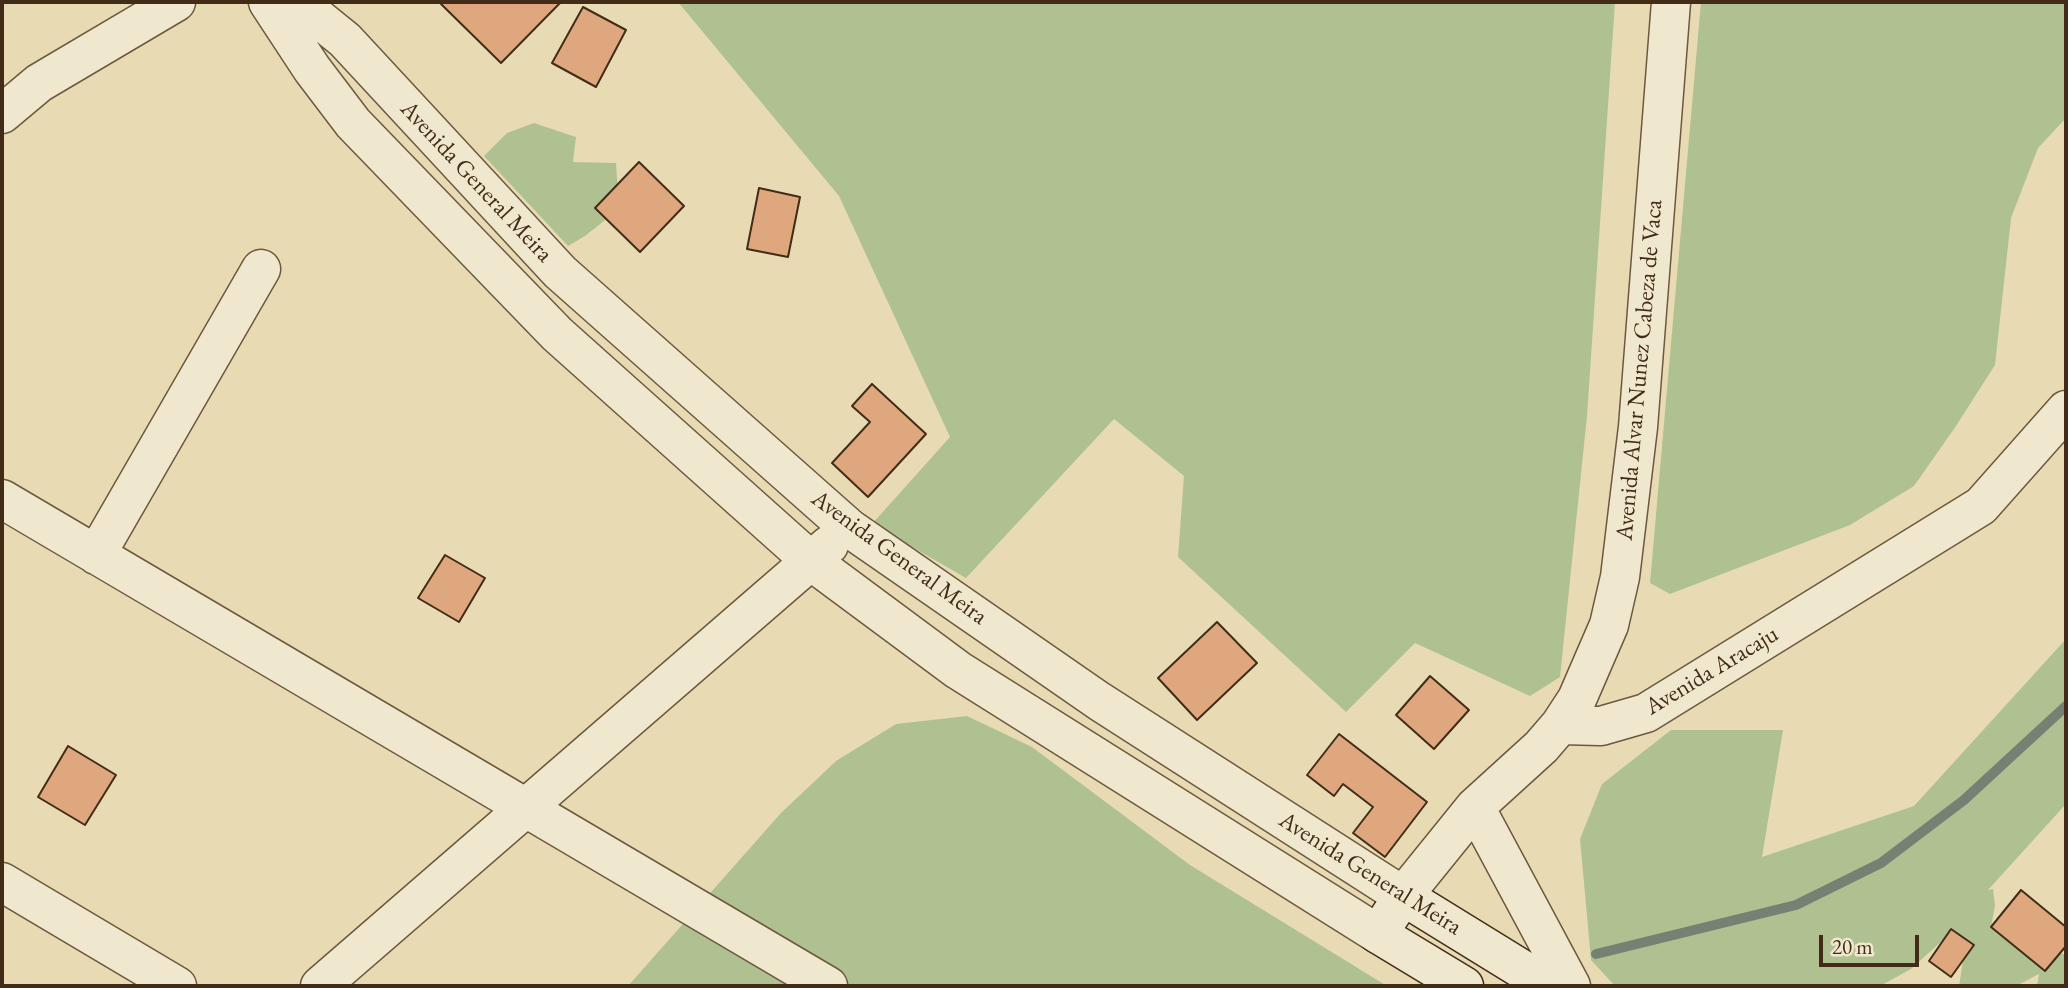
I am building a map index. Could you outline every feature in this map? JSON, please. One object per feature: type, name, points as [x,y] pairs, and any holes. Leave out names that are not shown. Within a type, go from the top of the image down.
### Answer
[{"type":"street","points":[[2,114],[39,83],[176,2]]},
{"type":"street","name":"Avenida General Meira","points":[[268,2],[312,69],[353,123],[557,334],[811,561],[958,670],[1464,986]]},
{"type":"street","name":"Avenida General Meira","points":[[298,2],[345,40],[560,272],[849,527],[1100,701],[1403,896],[1549,986]]},
{"type":"street","name":"Avenida Alvar Nunez Cabeza de Vaca","points":[[1560,725],[1577,699],[1609,625],[1620,577],[1638,427],[1671,2]]},
{"type":"street","points":[[96,555],[261,268]]},
{"type":"street","name":"Avenida Aracaju","points":[[1560,725],[1601,726],[1646,713],[1981,506],[2066,410]]},
{"type":"street","points":[[2,499],[828,986]]},
{"type":"street","points":[[320,986],[849,527]]},
{"type":"street","points":[[1378,934],[1403,896],[1475,807],[1541,747],[1560,725]]},
{"type":"street","points":[[1475,807],[1571,986]]},
{"type":"street","points":[[2,882],[177,986]]},
{"type":"green space","points":[[678,2],[1615,2],[1587,416],[1560,677],[1530,696],[1415,643],[1346,712],[1178,557],[1184,476],[1114,419],[966,578],[872,524],[950,437],[839,196]]},
{"type":"green space","points":[[1701,2],[2066,2],[2066,118],[2038,148],[2011,218],[1995,365],[1914,486],[1850,525],[1670,594],[1650,583]]},
{"type":"green space","points":[[534,123],[576,137],[573,162],[616,163],[619,209],[568,246],[484,156],[507,133]]},
{"type":"green space","points":[[2066,639],[2066,804],[1988,890],[1993,889],[1995,906],[1991,927],[2033,953],[2066,954],[2066,986],[2037,986],[2039,974],[2016,986],[1959,986],[1965,948],[1953,931],[1911,969],[1880,986],[1615,986],[1591,960],[1580,839],[1602,784],[1671,730],[1783,730],[1762,857],[1914,806]]},
{"type":"green space","points":[[967,716],[1032,747],[1190,865],[1387,986],[628,986],[781,813],[836,761],[896,724]]},
{"type":"building","points":[[560,3],[501,63],[441,4]]},
{"type":"building","points":[[583,7],[626,30],[596,87],[552,63]]},
{"type":"building","points":[[639,162],[684,206],[640,252],[595,208]]},
{"type":"building","points":[[759,188],[800,197],[788,257],[747,249]]},
{"type":"building","points":[[872,384],[926,434],[868,497],[832,463],[870,422],[852,406]]},
{"type":"building","points":[[445,555],[485,578],[459,622],[418,598]]},
{"type":"building","points":[[1217,622],[1257,663],[1197,720],[1158,678]]},
{"type":"building","points":[[1430,676],[1469,710],[1434,749],[1396,715]]},
{"type":"building","points":[[1339,734],[1427,802],[1385,857],[1353,833],[1373,807],[1343,784],[1334,796],[1307,775]]},
{"type":"building","points":[[68,746],[116,775],[85,825],[38,797]]},
{"type":"building","points":[[2021,890],[2066,927],[2066,946],[2045,971],[1991,927]]},
{"type":"building","points":[[1951,929],[1974,945],[1951,977],[1929,961]]},
{"type":"waterway","points":[[1596,954],[1796,905],[1881,863],[1964,800],[2066,706]]}]
